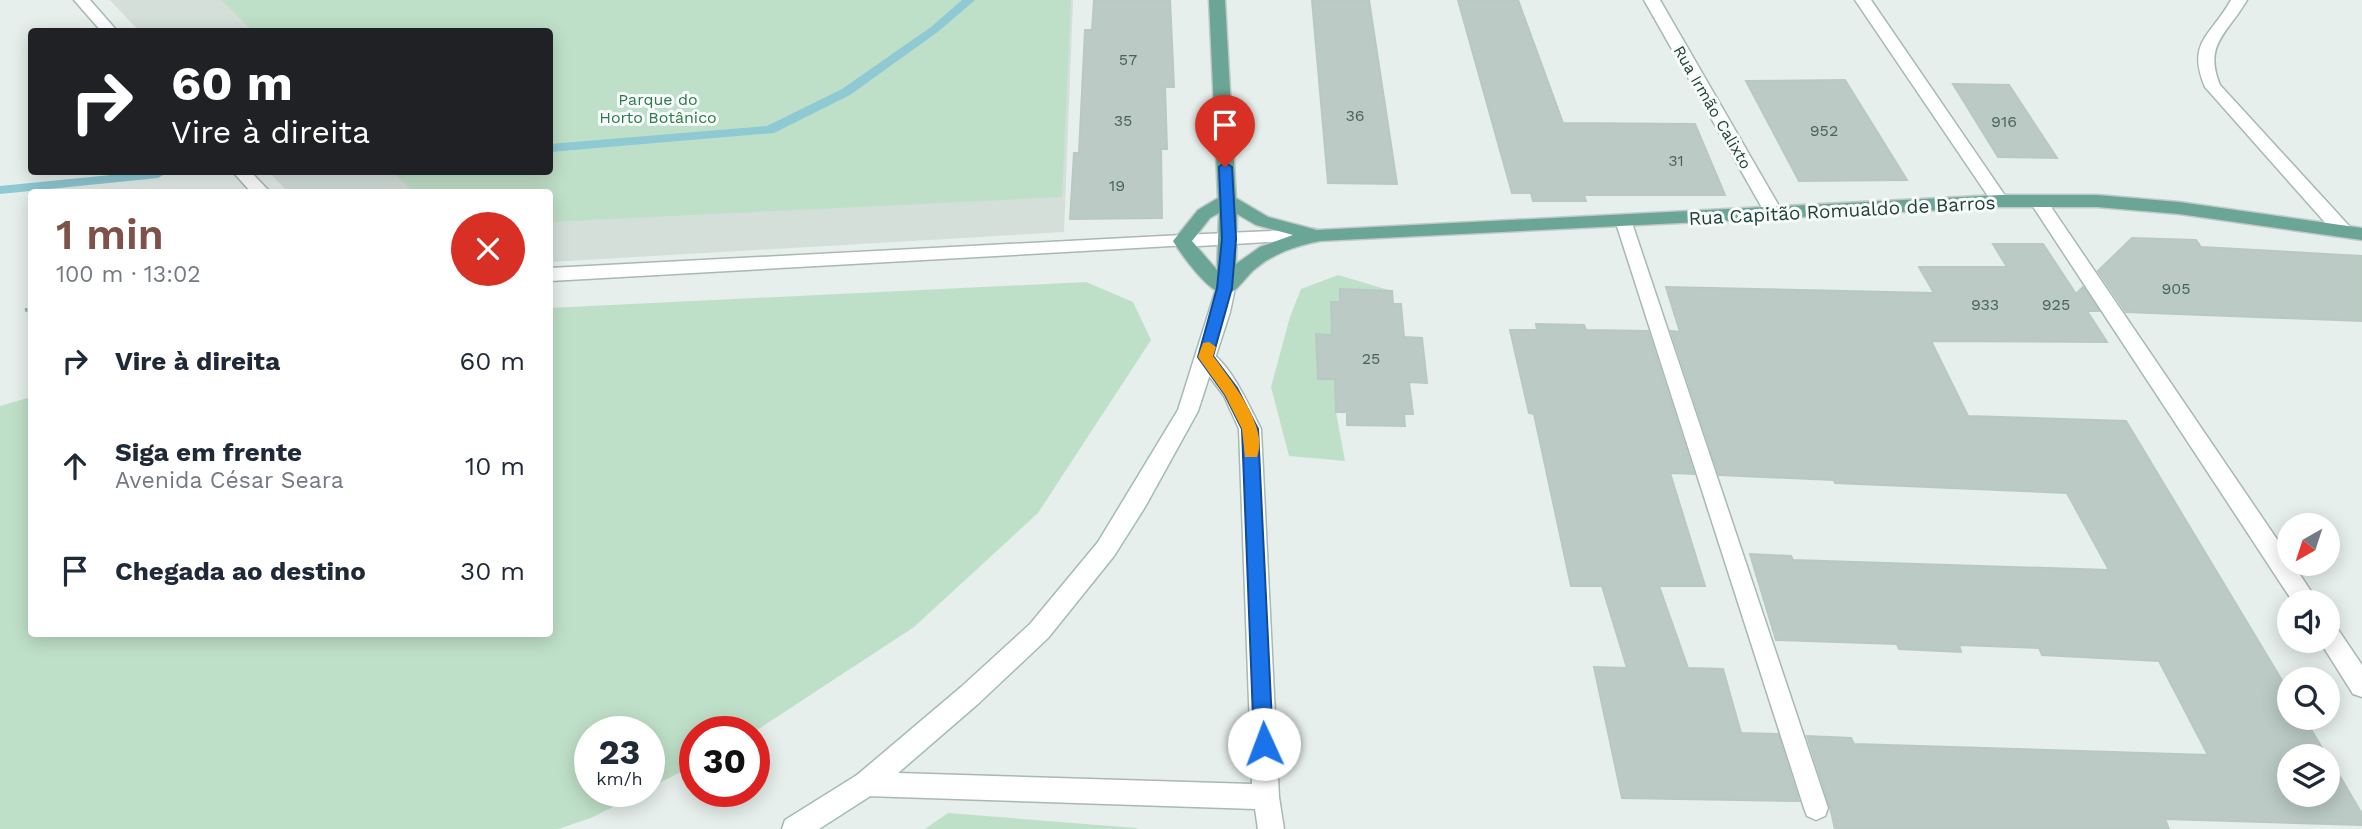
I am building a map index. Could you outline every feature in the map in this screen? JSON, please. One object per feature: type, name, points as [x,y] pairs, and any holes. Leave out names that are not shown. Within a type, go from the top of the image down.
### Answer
[{"type":"main road","points":[[1217,0],[1229,239],[1225,288]]},
{"type":"main road","points":[[1225,288],[1195,260],[1182,241],[1204,214],[1227,201]]},
{"type":"main road","name":"Rua Capitão Romualdo de Barros","points":[[1227,201],[1262,221],[1320,235]]},
{"type":"main road","name":"Rua Capitão Romualdo de Barros","points":[[1225,288],[1239,269],[1255,257],[1297,239],[1320,235],[2000,201],[2097,201],[2179,208],[2353,233]]},
{"type":"street","points":[[82,0],[107,28]]},
{"type":"street","name":"Rua Irmão Calixto","points":[[1652,0],[1774,213]]},
{"type":"street","points":[[1863,0],[2000,201]]},
{"type":"street","points":[[2239,0],[2204,51],[2204,70],[2213,88],[2353,233]]},
{"type":"street","points":[[245,175],[258,189]]},
{"type":"street","points":[[2039,202],[2298,590]]},
{"type":"street","points":[[553,275],[1182,241]]},
{"type":"street","points":[[795,829],[866,784],[970,695],[1039,631],[1098,558],[1137,501],[1188,411],[1225,288]]},
{"type":"street","points":[[1205,357],[1232,392],[1250,429],[1266,797],[1271,829]]},
{"type":"street","points":[[2340,653],[2362,686]]},
{"type":"street","points":[[866,784],[1266,797]]},
{"type":"lane","points":[[1623,220],[1816,808]]},
{"type":"lane","points":[[1182,241],[1320,235]]},
{"type":"shaded area","name":"Parque do Horto Botânico","points":[[110,0],[1073,0],[1064,232],[553,262],[553,189],[285,189],[272,175],[553,175],[553,28],[136,28]]},
{"type":"green space","name":"Parque do Horto Botânico","points":[[221,0],[1071,0],[1062,197],[553,222],[553,189],[411,189],[395,175],[553,175],[553,28],[250,28]]},
{"type":"green space","points":[[1338,275],[1392,291],[1340,289],[1340,302],[1331,302],[1332,335],[1316,335],[1318,378],[1335,379],[1336,412],[1345,461],[1289,456],[1271,387],[1290,317],[1301,289]]},
{"type":"green space","points":[[1086,282],[1133,302],[1151,340],[1038,513],[914,627],[770,722],[770,716],[679,716],[679,773],[665,780],[665,716],[574,716],[574,807],[613,807],[591,818],[558,829],[0,829],[0,406],[28,398],[28,637],[553,637],[553,308]]},
{"type":"green space","points":[[948,813],[1136,828],[1139,829],[925,829]]},
{"type":"building","points":[[1094,0],[1170,0],[1174,87],[1165,87],[1167,149],[1161,149],[1162,218],[1070,219],[1074,153],[1079,153],[1085,30],[1092,30]]},
{"type":"building","points":[[1312,0],[1369,0],[1397,184],[1328,183]]},
{"type":"building","points":[[1458,0],[1518,0],[1563,123],[1695,124],[1725,195],[1584,195],[1586,201],[1533,201],[1531,193],[1512,193]]},
{"type":"building","points":[[1845,80],[1907,180],[1799,181],[1746,81]]},
{"type":"building","points":[[1953,84],[2009,85],[2057,158],[1998,157]]},
{"type":"building","points":[[2132,238],[2196,240],[2201,247],[2362,256],[2362,321],[2126,312],[2098,271]]},
{"type":"building","points":[[1993,244],[2043,244],[2076,294],[2083,287],[2099,311],[2087,311],[2107,342],[1931,341],[1968,416],[2126,421],[2277,672],[2277,730],[2311,730],[2320,744],[2277,744],[2277,807],[2340,807],[2340,776],[2362,814],[2362,825],[2165,819],[2169,829],[1835,829],[1807,736],[1851,738],[1854,744],[2208,755],[2159,661],[2042,655],[2039,648],[1959,645],[1961,652],[1899,649],[1897,644],[1776,640],[1750,554],[1791,556],[1793,560],[2109,570],[2067,493],[1719,475],[1671,331],[1680,332],[1666,287],[1934,293],[1919,267],[2007,267]]},
{"type":"building","points":[[1340,289],[1392,291],[1393,304],[1401,304],[1404,337],[1422,338],[1427,383],[1409,382],[1413,414],[1404,414],[1405,426],[1347,425],[1347,412],[1336,412],[1335,379],[1318,379],[1316,334],[1332,335],[1331,302],[1340,302]]},
{"type":"building","points":[[1536,324],[1584,325],[1586,330],[1648,331],[1694,474],[1670,473],[1705,586],[1659,586],[1688,668],[1723,669],[1741,733],[1778,734],[1799,801],[1622,798],[1594,667],[1627,668],[1602,586],[1571,586],[1534,414],[1529,413],[1510,330],[1537,330]]},
{"type":"waterway","points":[[553,148],[770,130],[846,92],[935,29],[969,0]]},
{"type":"waterway","points":[[0,190],[148,175]]},
{"type":"slow traffic","points":[[1209,347],[1205,357],[1232,392],[1250,429],[1251,452]]},
{"type":"route","points":[[1225,167],[1229,247],[1225,288],[1205,357],[1232,392],[1250,429],[1264,744]]}]
